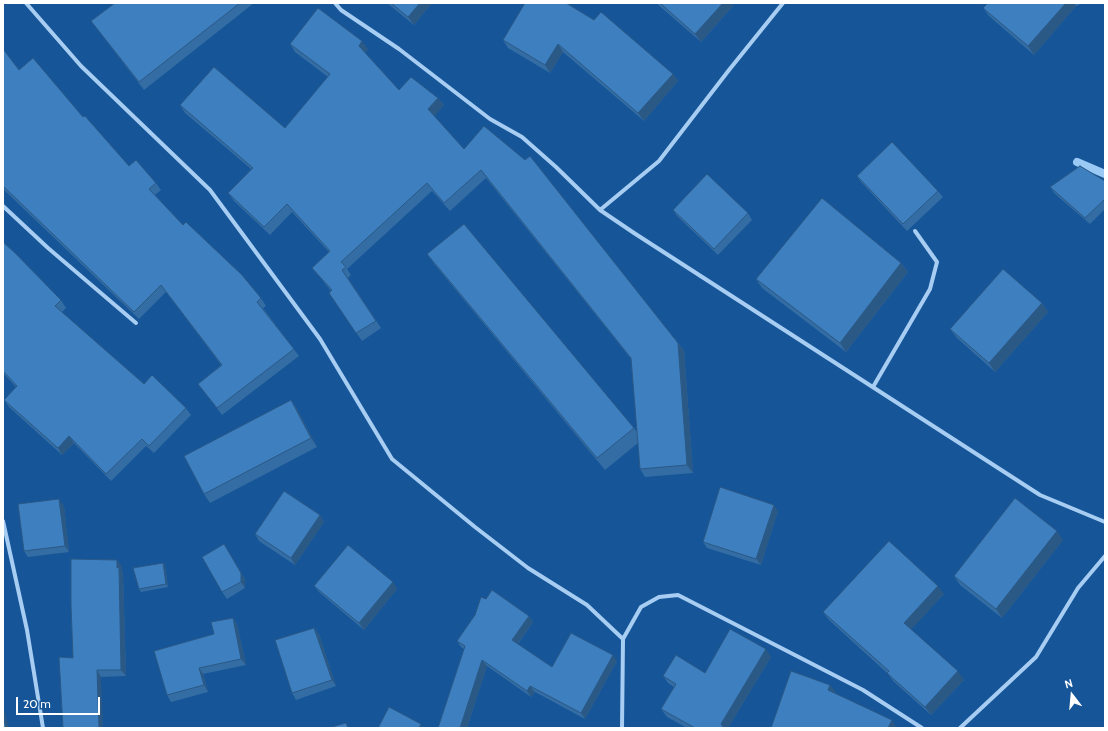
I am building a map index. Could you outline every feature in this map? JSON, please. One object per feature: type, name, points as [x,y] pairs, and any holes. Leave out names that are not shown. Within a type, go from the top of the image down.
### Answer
[{"type":"street","points":[[26,3],[81,66],[210,190],[320,339],[392,459],[528,568],[587,605],[623,639]]},
{"type":"street","points":[[335,3],[341,10],[399,49],[490,119],[522,137],[600,210],[1040,495],[1105,522]]},
{"type":"street","points":[[600,210],[659,161],[783,3]]},
{"type":"street","points":[[3,206],[48,248],[136,323]]},
{"type":"street","points":[[873,387],[930,290],[937,262],[915,231]]},
{"type":"street","points":[[3,521],[27,630],[43,728]]},
{"type":"street","points":[[960,728],[1036,657],[1078,588],[1105,556]]},
{"type":"street","points":[[622,728],[623,639],[641,607],[659,597],[678,596],[863,690],[922,728]]},
{"type":"building","points":[[115,3],[240,3],[139,82],[91,21]]},
{"type":"building","points":[[391,3],[420,3],[408,17]]},
{"type":"building","points":[[525,3],[566,3],[594,20],[601,12],[673,74],[638,113],[558,44],[545,65],[503,40]]},
{"type":"building","points":[[660,3],[723,3],[695,34]]},
{"type":"building","points":[[988,3],[1066,3],[1028,46],[983,8]]},
{"type":"building","points":[[318,8],[362,41],[359,46],[399,90],[411,77],[438,98],[428,109],[464,149],[484,126],[525,160],[530,156],[678,343],[687,465],[640,469],[631,358],[481,170],[444,203],[427,183],[341,262],[346,267],[342,270],[376,321],[356,333],[329,293],[332,290],[312,268],[330,251],[287,204],[264,227],[228,193],[253,168],[180,105],[214,67],[285,128],[330,74],[290,44]]},
{"type":"building","points":[[3,49],[19,70],[33,58],[83,117],[85,116],[129,166],[136,160],[156,183],[149,189],[183,225],[186,222],[242,275],[261,298],[257,302],[294,349],[217,408],[198,384],[222,365],[161,285],[134,312],[3,186]]},
{"type":"building","points":[[892,142],[938,191],[903,224],[857,176]]},
{"type":"building","points":[[1080,166],[1105,181],[1105,199],[1085,218],[1050,187]]},
{"type":"building","points":[[707,174],[748,213],[714,249],[673,210]]},
{"type":"building","points":[[822,198],[901,263],[840,343],[756,279]]},
{"type":"building","points":[[464,224],[634,428],[597,458],[427,254]]},
{"type":"building","points":[[3,242],[61,300],[55,306],[144,384],[152,375],[186,408],[149,446],[142,439],[106,474],[69,436],[58,448],[4,400],[17,386],[3,371]]},
{"type":"building","points":[[1003,269],[1042,303],[989,363],[950,329]]},
{"type":"building","points":[[291,400],[311,438],[204,494],[184,456]]},
{"type":"building","points":[[720,487],[774,505],[756,559],[703,542]]},
{"type":"building","points":[[284,491],[320,515],[291,558],[255,534]]},
{"type":"building","points":[[1015,498],[1057,531],[996,609],[954,576]]},
{"type":"building","points":[[59,499],[65,546],[24,551],[18,504]]},
{"type":"building","points":[[889,541],[938,586],[904,623],[958,671],[925,707],[887,673],[889,671],[823,612]]},
{"type":"building","points":[[224,544],[241,573],[241,582],[222,592],[202,557]]},
{"type":"building","points":[[348,545],[393,582],[359,623],[314,586]]},
{"type":"building","points":[[71,559],[117,560],[117,568],[119,567],[121,670],[97,670],[99,728],[63,728],[59,657],[73,658]]},
{"type":"building","points":[[163,563],[166,584],[139,589],[133,568]]},
{"type":"building","points":[[492,590],[529,616],[512,640],[552,667],[571,633],[613,655],[581,713],[530,686],[527,691],[482,660],[460,728],[438,728],[465,646],[457,641],[475,615],[481,597],[486,599]]},
{"type":"building","points":[[233,618],[241,659],[199,668],[204,685],[167,695],[154,651],[214,634],[211,622]]},
{"type":"building","points":[[314,628],[332,680],[292,693],[275,640]]},
{"type":"building","points":[[730,629],[766,649],[721,724],[724,728],[695,728],[661,709],[676,684],[663,676],[676,655],[705,673]]},
{"type":"building","points":[[791,671],[830,685],[828,690],[892,720],[888,728],[771,728]]},
{"type":"building","points":[[389,707],[421,724],[419,728],[378,728]]},
{"type":"building","points":[[3,716],[6,728],[3,728]]},
{"type":"building","points":[[346,723],[348,728],[328,728]]},
{"type":"waterway","points":[[1077,162],[1105,174]]}]
